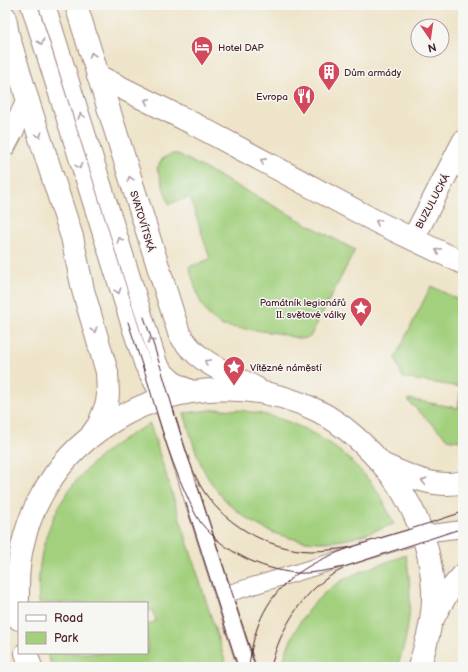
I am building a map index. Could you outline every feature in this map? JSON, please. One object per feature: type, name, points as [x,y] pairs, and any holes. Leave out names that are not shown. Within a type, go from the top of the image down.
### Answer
[{"type":"main road","name":"SVATOVÍTSKÁ","points":[[76,5],[179,333],[189,348],[205,361],[266,393]]},
{"type":"main road","points":[[5,17],[8,35],[28,101],[72,238],[85,297],[107,372],[108,394],[107,403],[99,424],[91,435],[71,454],[54,475],[40,498],[29,523],[11,584],[18,615]]},
{"type":"main road","points":[[98,76],[194,124],[372,219],[463,263]]},
{"type":"main road","points":[[5,145],[28,101]]},
{"type":"main road","name":"BUZULUCKÁ","points":[[413,239],[463,142]]},
{"type":"main road","points":[[91,435],[135,408],[161,399],[197,390],[221,389],[266,393],[293,401],[318,412],[341,426],[363,443],[404,492],[423,534],[431,565],[433,591],[431,623],[426,646],[419,667]]},
{"type":"main road","points":[[381,463],[407,476],[423,481],[442,484],[463,482]]},
{"type":"main road","points":[[431,623],[439,606],[450,589],[463,575]]},
{"type":"main road","points":[[26,654],[31,667]]},
{"type":"lane","points":[[29,5],[132,333],[143,366],[161,399],[246,667]]},
{"type":"lane","points":[[47,5],[159,363],[161,399]]},
{"type":"lane","points":[[159,363],[174,380],[185,387],[197,390]]},
{"type":"lane","points":[[224,595],[423,534],[463,529]]},
{"type":"green space","points":[[173,154],[178,154],[355,250],[310,337],[301,339],[277,333],[223,326],[209,315],[200,301],[189,267],[210,259],[190,197],[169,204],[157,168],[163,158]]},
{"type":"green space","points":[[431,286],[463,302],[463,440],[456,441],[448,439],[410,403],[408,399],[458,408],[461,387],[403,378],[395,358]]},
{"type":"green space","points":[[219,409],[243,411],[287,421],[307,430],[326,442],[344,455],[361,471],[376,489],[394,524],[348,539],[328,542],[289,538],[270,531],[253,522],[237,511],[222,497],[210,481],[198,457],[184,413]]},
{"type":"green space","points":[[150,424],[227,667],[52,667],[47,654],[148,654],[148,625],[156,621],[152,610],[148,612],[148,602],[39,602],[39,573],[44,545],[52,520],[65,496],[82,474],[101,455],[124,438]]},
{"type":"green space","points":[[406,555],[410,583],[408,626],[402,653],[397,667],[282,667],[291,640],[297,628],[321,596],[351,576]]},
{"type":"tram line","points":[[144,317],[184,444],[200,485],[209,499],[220,511],[247,532],[278,546],[311,551],[353,547]]},
{"type":"tram line","points":[[128,322],[144,371]]},
{"type":"tram line","points":[[143,366],[167,447],[195,513],[210,533],[232,551],[269,568],[296,573],[314,572],[344,567],[463,528]]},
{"type":"tram line","points":[[197,484],[256,667]]},
{"type":"tram line","points":[[186,503],[238,667]]},
{"type":"tram line","points":[[249,667],[255,636],[264,612],[278,592],[294,576],[314,563],[337,553],[463,512]]},
{"type":"tram line","points":[[271,667],[281,638],[296,610],[317,586],[329,576],[343,569]]},
{"type":"place","name":"Hotel DAP","points":[[202,66]]},
{"type":"place","name":"Dům armády","points":[[329,92]]},
{"type":"place","name":"Evropa","points":[[304,116]]},
{"type":"place","name":"Památník legionářů II. světové války","points":[[361,328]]},
{"type":"place","name":"Vítězné náměstí","points":[[234,386]]}]
